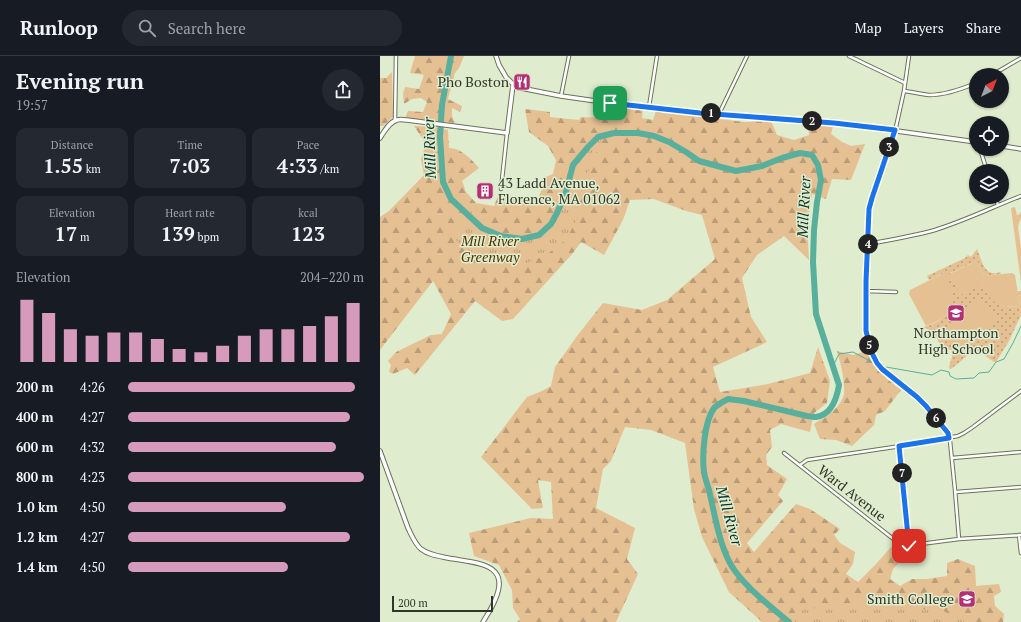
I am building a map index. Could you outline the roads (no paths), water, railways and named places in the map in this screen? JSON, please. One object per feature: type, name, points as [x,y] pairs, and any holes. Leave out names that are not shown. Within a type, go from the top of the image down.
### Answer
[{"type":"street","points":[[380,138],[395,120],[396,56]]},
{"type":"street","points":[[496,56],[503,73],[513,85],[518,88],[561,96],[610,103],[719,114],[834,123],[969,141]]},
{"type":"street","points":[[561,96],[569,56]]},
{"type":"street","points":[[649,107],[657,56]]},
{"type":"street","points":[[719,114],[747,56]]},
{"type":"street","points":[[849,56],[905,84]]},
{"type":"street","points":[[909,56],[904,90],[895,130],[870,203],[868,216],[866,331],[867,339],[874,358],[880,366],[886,373],[917,397],[948,433],[956,492],[959,540]]},
{"type":"street","points":[[1004,68],[1021,58]]},
{"type":"street","points":[[501,189],[513,85]]},
{"type":"street","points":[[904,90],[935,95],[969,85]]},
{"type":"street","points":[[395,120],[407,120],[507,133]]},
{"type":"street","points":[[1009,147],[1021,149]]},
{"type":"street","points":[[868,244],[935,230],[1021,196]]},
{"type":"street","points":[[866,291],[896,292]]},
{"type":"street","points":[[800,465],[807,460],[949,438],[964,433],[1021,391]]},
{"type":"street","points":[[899,446],[909,546],[1020,535],[1021,553]]},
{"type":"street","points":[[380,450],[408,528],[413,539],[420,548],[435,556],[483,565],[493,569],[498,574],[500,580],[498,592],[495,601],[483,622]]},
{"type":"street","points":[[952,458],[1021,452]]},
{"type":"street","name":"Ward Avenue","points":[[784,453],[901,545],[909,546]]},
{"type":"street","points":[[956,492],[1021,487]]},
{"type":"waterway","name":"Mill River","points":[[451,56],[442,105],[440,137],[443,182],[451,199],[482,228],[501,236],[522,239],[539,235],[551,224],[557,213],[565,195],[573,165],[598,137],[614,133],[638,133],[654,136],[669,142],[699,161],[736,171],[762,166],[800,153],[812,155],[818,165],[821,180],[814,230],[813,262],[816,314],[839,385],[833,405],[822,416],[816,417],[744,401],[728,399],[715,407],[711,413],[706,429],[704,448],[704,472],[725,553],[735,571],[747,585],[789,622]]},
{"type":"waterway","points":[[886,367],[932,375],[941,370],[949,372],[950,376],[956,379],[974,378],[979,373],[989,372],[996,362],[1004,359],[1021,326]]},
{"type":"waterway","points":[[833,366],[839,354],[853,352],[872,362]]},
{"type":"place","name":"Pho Boston","points":[[522,82]]},
{"type":"place","name":"43 Ladd Avenue, Florence, MA 01062","points":[[485,191]]},
{"type":"place","name":"Northampton High School","points":[[956,313]]},
{"type":"place","name":"Smith College","points":[[967,599]]},
{"type":"park label","name":"Mill River Greenway","points":[[490,250]]}]
